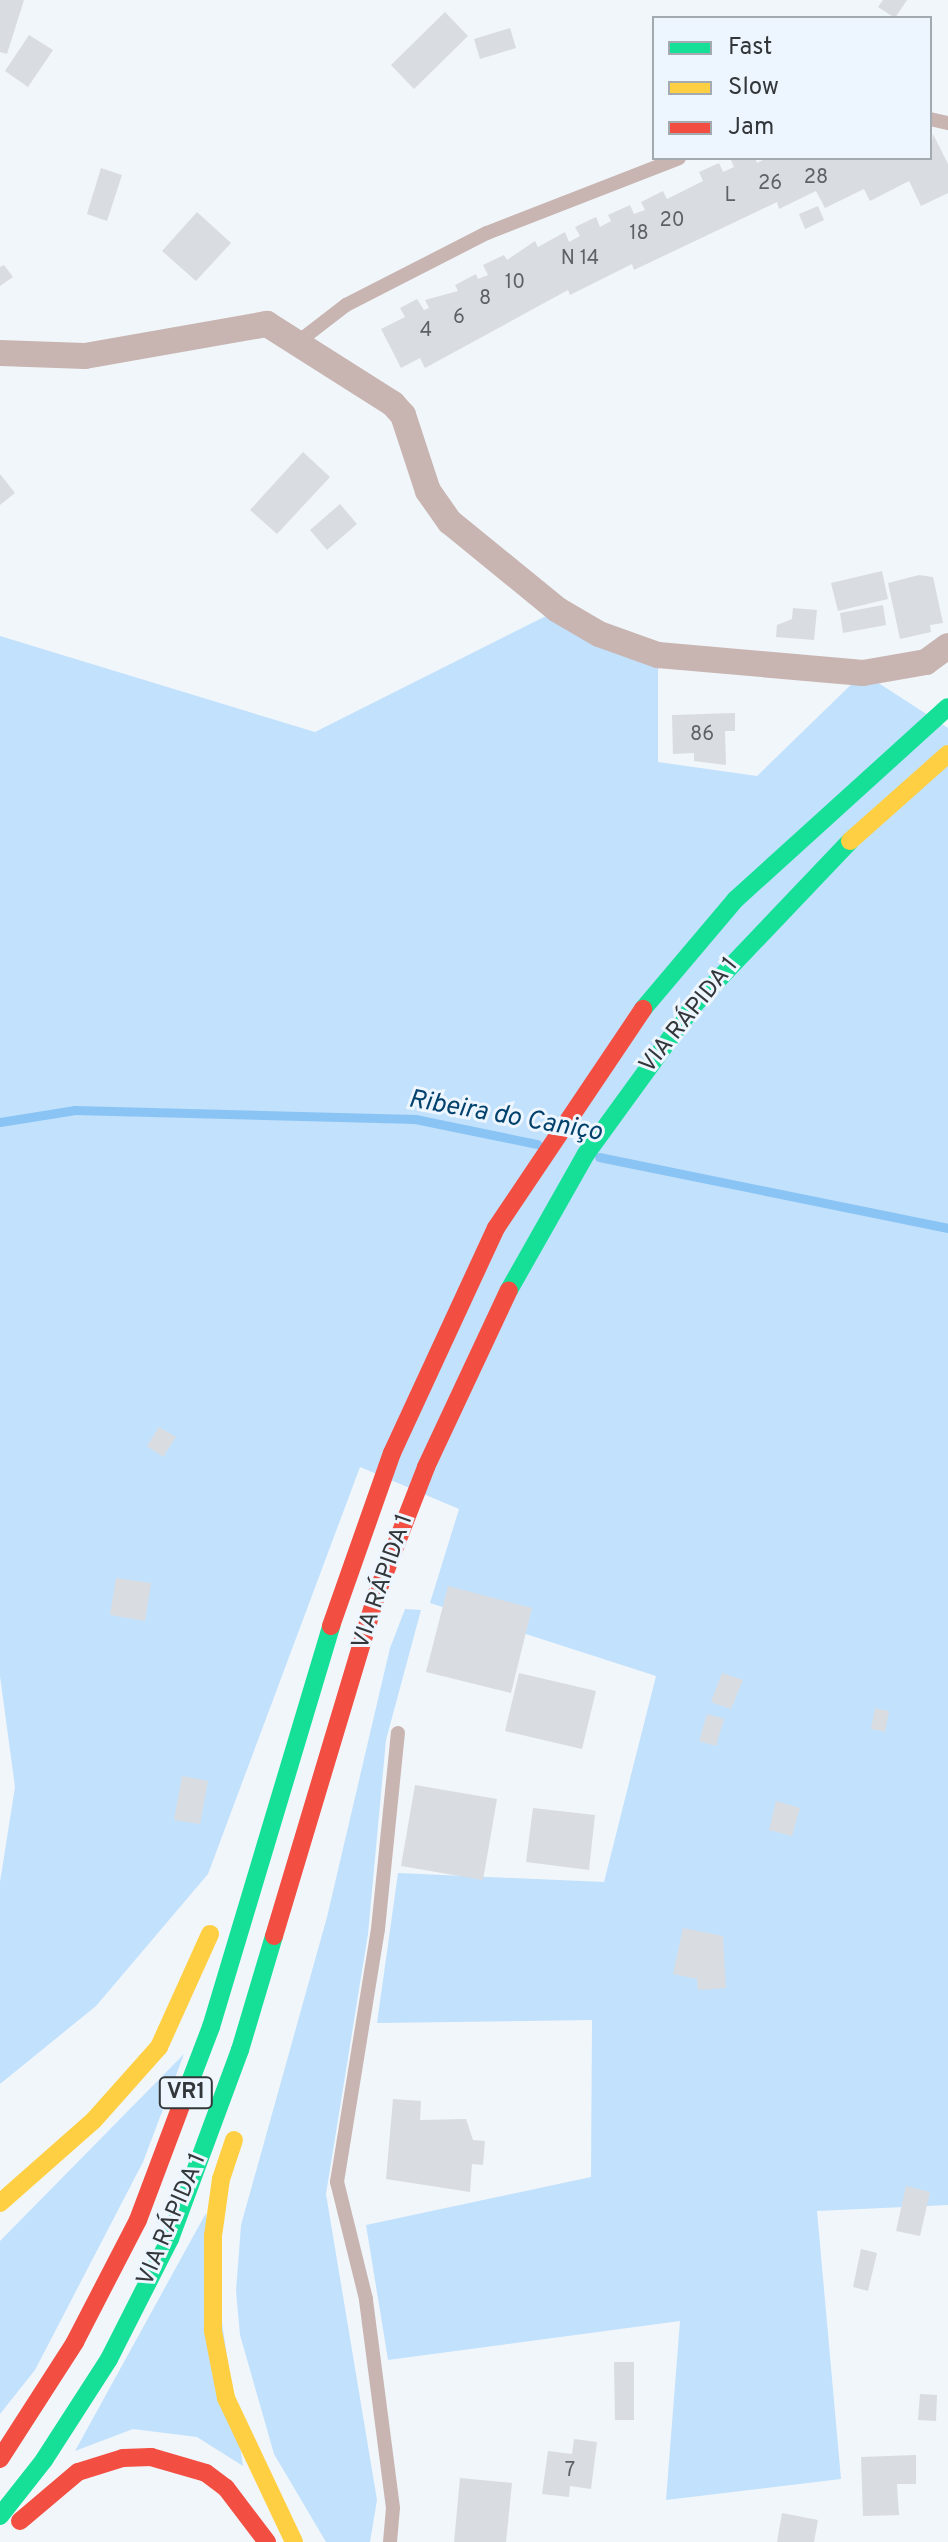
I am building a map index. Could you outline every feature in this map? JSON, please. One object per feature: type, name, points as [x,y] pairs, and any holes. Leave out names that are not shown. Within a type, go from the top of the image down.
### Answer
[{"type":"highway","name":"VIA RÁPIDA 1","points":[[0,2459],[75,2342],[138,2220],[211,2027],[305,1700],[344,1581],[447,1325],[496,1228],[606,1057],[735,900],[846,794],[948,707]]},
{"type":"highway","name":"VIA RÁPIDA 1","points":[[0,2516],[44,2460],[109,2359],[170,2239],[240,2050],[297,1848],[377,1593],[477,1352],[586,1154],[695,1004],[754,938],[851,840],[948,754]]},
{"type":"highway","points":[[273,1753],[305,1700]]},
{"type":"highway","points":[[297,1848],[305,1892]]},
{"type":"highway","points":[[0,2203],[94,2120],[159,2047],[189,1990],[217,1913]]},
{"type":"highway","points":[[240,2125],[221,2179],[213,2236],[213,2331],[226,2398],[294,2542]]},
{"type":"highway","points":[[0,2538],[78,2472],[123,2458],[151,2457],[206,2473],[226,2488],[267,2542]]},
{"type":"street","points":[[0,353],[85,356],[267,324],[403,415],[428,491],[450,522],[558,610],[599,634],[658,655],[863,673],[926,662],[948,646]]},
{"type":"lane","points":[[298,342],[346,305],[487,233],[674,160]]},
{"type":"lane","points":[[390,2542],[393,2508],[366,2299],[337,2182],[378,1929],[398,1733]]},
{"type":"shaded area","points":[[558,610],[658,655],[658,762],[757,776],[863,673],[948,728],[948,2205],[817,2211],[841,2479],[666,2500],[680,2321],[388,2360],[366,2225],[591,2177],[592,2020],[377,2023],[398,1873],[604,1882],[656,1676],[430,1603],[459,1509],[360,1467],[208,1874],[96,2006],[0,2084],[0,1882],[15,1787],[0,1676],[0,636],[315,732]]},
{"type":"shaded area","points":[[405,1609],[421,1610],[386,1740],[368,1934],[326,2194],[377,2500],[370,2542],[326,2542],[274,2454],[240,2335],[236,2291],[241,2225],[327,1917],[390,1648]]},
{"type":"shaded area","points":[[184,2054],[143,2162],[35,2370],[0,2414],[0,2241]]},
{"type":"shaded area","points":[[206,2213],[243,2466],[197,2437],[133,2429],[75,2451]]},
{"type":"building","points":[[0,0],[24,0],[7,54],[0,52]]},
{"type":"building","points":[[883,0],[907,0],[896,16],[878,7]]},
{"type":"building","points":[[445,12],[468,36],[414,89],[391,65]]},
{"type":"building","points":[[510,28],[516,48],[480,59],[474,39]]},
{"type":"building","points":[[29,35],[53,50],[28,87],[5,71]]},
{"type":"building","points":[[933,134],[948,164],[948,193],[921,206],[909,181],[870,201],[864,189],[825,208],[816,191],[779,209],[777,202],[634,270],[632,264],[570,295],[568,290],[425,368],[420,358],[401,368],[381,329],[405,317],[400,308],[417,299],[424,310],[429,308],[425,300],[458,291],[455,285],[476,274],[478,279],[488,275],[483,265],[504,255],[507,260],[535,241],[538,247],[565,232],[569,242],[580,236],[575,227],[596,217],[600,227],[611,221],[608,215],[630,205],[634,214],[645,210],[641,202],[663,191],[667,199],[703,181],[699,172],[719,163],[723,172],[734,167],[731,160],[756,160],[757,163],[763,160],[932,160]]},
{"type":"building","points":[[101,168],[122,175],[107,221],[87,214]]},
{"type":"building","points":[[818,206],[824,220],[805,229],[799,214]]},
{"type":"building","points":[[197,212],[231,243],[196,281],[162,251]]},
{"type":"building","points":[[4,265],[13,277],[0,286],[0,267]]},
{"type":"building","points":[[303,452],[330,477],[277,534],[250,510]]},
{"type":"building","points":[[0,474],[15,493],[0,505]]},
{"type":"building","points":[[340,504],[357,524],[327,550],[310,530]]},
{"type":"building","points":[[882,571],[888,599],[838,611],[831,583]]},
{"type":"building","points":[[919,575],[933,577],[943,623],[930,625],[931,632],[900,639],[888,583]]},
{"type":"building","points":[[883,605],[886,625],[843,633],[840,613]]},
{"type":"building","points":[[793,608],[817,610],[814,640],[776,637],[777,625],[792,619]]},
{"type":"building","points":[[735,713],[735,731],[725,731],[726,765],[694,761],[694,753],[673,754],[672,715]]},
{"type":"building","points":[[159,1427],[176,1437],[163,1457],[147,1446]]},
{"type":"building","points":[[116,1578],[151,1583],[145,1621],[110,1615]]},
{"type":"building","points":[[448,1586],[532,1608],[511,1693],[426,1672]]},
{"type":"building","points":[[519,1673],[596,1691],[582,1749],[505,1731]]},
{"type":"building","points":[[722,1673],[743,1680],[731,1709],[711,1702]]},
{"type":"building","points":[[875,1708],[889,1711],[885,1732],[871,1729]]},
{"type":"building","points":[[707,1714],[724,1719],[716,1746],[699,1741]]},
{"type":"building","points":[[182,1776],[208,1781],[200,1824],[174,1820]]},
{"type":"building","points":[[415,1785],[497,1799],[483,1880],[401,1866]]},
{"type":"building","points":[[776,1801],[800,1808],[792,1836],[769,1830]]},
{"type":"building","points":[[533,1808],[595,1815],[589,1870],[526,1862]]},
{"type":"building","points":[[683,1928],[723,1936],[726,1988],[698,1990],[697,1979],[673,1974]]},
{"type":"building","points":[[393,2099],[421,2101],[420,2120],[466,2119],[473,2140],[485,2141],[483,2165],[472,2164],[470,2192],[386,2179]]},
{"type":"building","points":[[906,2186],[930,2192],[920,2236],[896,2231]]},
{"type":"building","points":[[861,2249],[877,2253],[868,2291],[853,2287]]},
{"type":"building","points":[[614,2362],[634,2362],[634,2420],[615,2420]]},
{"type":"building","points":[[920,2394],[937,2395],[936,2421],[918,2420]]},
{"type":"building","points":[[574,2439],[597,2442],[591,2489],[570,2486],[569,2497],[542,2494],[548,2451],[572,2454]]},
{"type":"building","points":[[916,2455],[916,2484],[897,2484],[899,2515],[863,2516],[861,2457]]},
{"type":"building","points":[[460,2478],[512,2483],[506,2542],[454,2542]]},
{"type":"building","points":[[782,2513],[818,2520],[814,2542],[777,2542]]},
{"type":"waterway","name":"Ribeira do Caniço","points":[[0,1122],[75,1110],[415,1119],[537,1144]]},
{"type":"waterway","name":"Ribeira do Caniço","points":[[599,1157],[948,1228]]},
{"type":"traffic: fast","points":[[643,1009],[735,900],[948,707]]},
{"type":"traffic: fast","points":[[509,1290],[586,1154],[695,1004],[850,841]]},
{"type":"traffic: fast","points":[[185,2095],[211,2027],[331,1626]]},
{"type":"traffic: fast","points":[[0,2516],[44,2460],[109,2359],[170,2239],[240,2050],[274,1936]]},
{"type":"traffic: slow","points":[[850,841],[948,754]]},
{"type":"traffic: slow","points":[[0,2203],[94,2120],[159,2047],[210,1934]]},
{"type":"traffic: slow","points":[[234,2140],[221,2179],[213,2236],[213,2331],[226,2398],[294,2542]]},
{"type":"traffic: jam","points":[[331,1626],[392,1453],[496,1228],[643,1009]]},
{"type":"traffic: jam","points":[[274,1936],[377,1593],[426,1467],[509,1290]]},
{"type":"traffic: jam","points":[[0,2459],[75,2342],[138,2220],[185,2095]]},
{"type":"traffic: jam","points":[[20,2521],[78,2472],[123,2458],[151,2457],[206,2473],[226,2488],[267,2542]]}]
